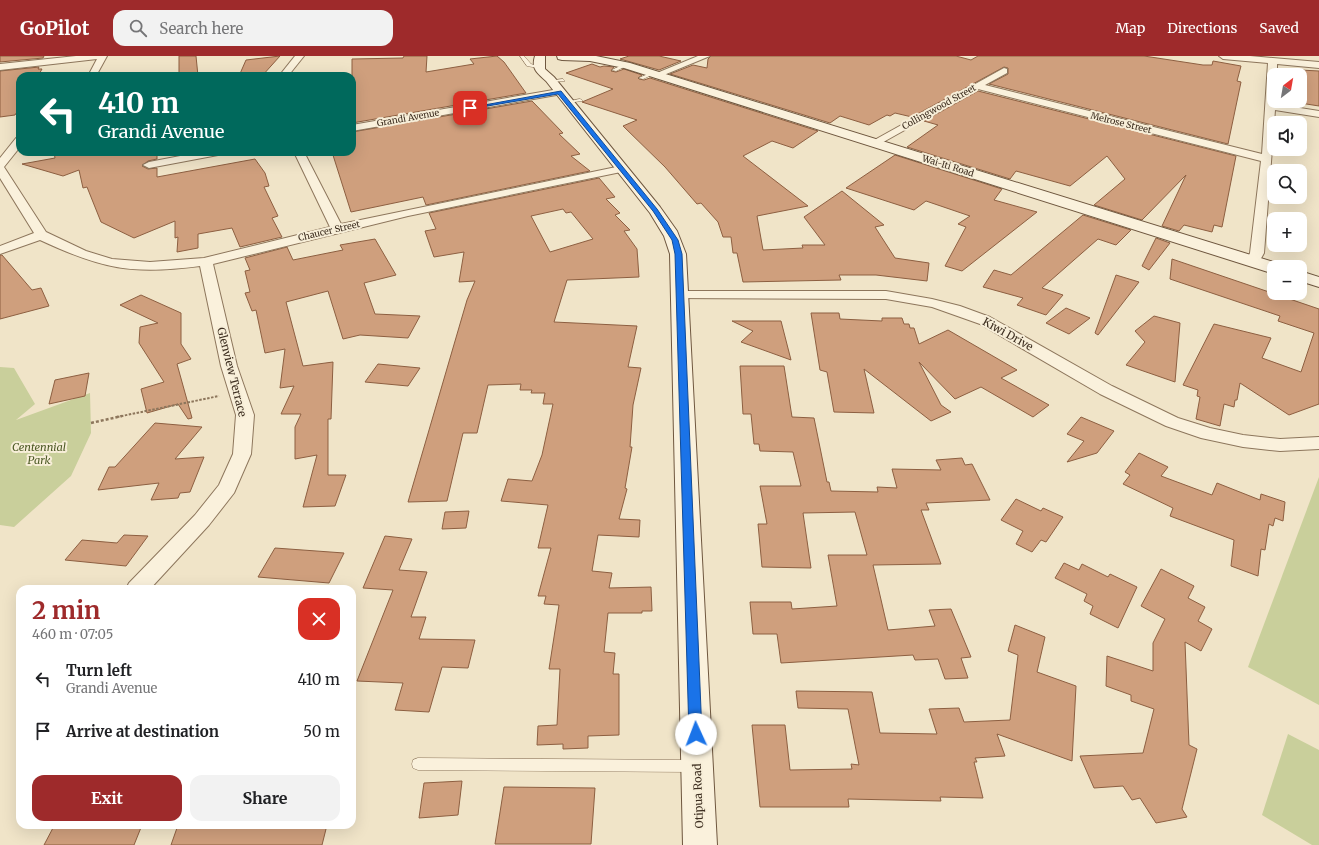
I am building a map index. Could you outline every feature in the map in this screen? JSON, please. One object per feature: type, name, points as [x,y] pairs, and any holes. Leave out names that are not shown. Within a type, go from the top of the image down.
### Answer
[{"type":"street","points":[[0,67],[99,56]]},
{"type":"street","points":[[94,72],[103,56]]},
{"type":"street","points":[[286,72],[300,56]]},
{"type":"street","points":[[649,76],[706,56]]},
{"type":"street","points":[[1223,56],[1319,65]]},
{"type":"street","name":"Wai-Iti Road","points":[[603,57],[621,66]]},
{"type":"street","name":"Wai-Iti Road","points":[[550,63],[590,58],[621,66],[649,76],[874,143],[1267,266]]},
{"type":"street","points":[[1272,61],[1274,68]]},
{"type":"street","name":"Otipua Road","points":[[550,63],[559,92],[574,101],[621,169],[664,223],[675,240],[678,254],[700,845]]},
{"type":"street","name":"Collingwood Street","points":[[874,143],[1004,71]]},
{"type":"street","name":"Melrose Street","points":[[976,86],[1268,159]]},
{"type":"street","name":"Grandi Avenue","points":[[356,127],[559,92]]},
{"type":"street","points":[[1253,261],[1257,253],[1268,159],[1271,108]]},
{"type":"street","points":[[1283,108],[1319,114]]},
{"type":"street","points":[[0,165],[16,145]]},
{"type":"street","points":[[149,165],[197,156]]},
{"type":"street","points":[[301,156],[337,229]]},
{"type":"street","points":[[0,168],[41,235],[0,250]]},
{"type":"street","name":"Chaucer Street","points":[[41,235],[85,255],[122,265],[151,267],[206,262],[337,229],[621,169]]},
{"type":"street","name":"Glenview Terrace","points":[[141,585],[202,520],[227,488],[242,454],[245,415],[229,366],[206,262]]},
{"type":"street","points":[[1307,278],[1319,282]]},
{"type":"street","name":"Kiwi Drive","points":[[679,295],[872,295],[914,298],[978,318],[1120,398],[1174,423],[1205,433],[1240,441],[1294,445],[1319,444]]},
{"type":"lane","points":[[522,56],[529,65],[550,63],[563,80]]},
{"type":"lane","points":[[418,764],[697,766]]},
{"type":"path","points":[[90,423],[238,392]]},
{"type":"green space","name":"Centennial Park","points":[[0,367],[14,368],[35,404],[16,420],[90,393],[91,433],[71,476],[14,527],[0,525]]},
{"type":"green space","points":[[1319,477],[1319,705],[1248,667]]},
{"type":"green space","points":[[1288,734],[1319,750],[1319,845],[1312,845],[1262,815]]},
{"type":"building","points":[[0,56],[44,56],[43,58],[0,62]]},
{"type":"building","points":[[179,56],[196,56],[198,72],[179,72]]},
{"type":"building","points":[[280,56],[266,72],[241,72],[246,60]]},
{"type":"building","points":[[404,56],[427,56],[426,72],[474,64],[470,59],[497,56],[504,62],[526,93],[356,122],[356,72],[352,72],[352,59],[403,58]]},
{"type":"building","points":[[629,56],[659,56],[681,61],[659,70],[620,59]]},
{"type":"building","points":[[711,56],[956,56],[971,60],[978,56],[1144,56],[1203,65],[1212,65],[1213,61],[1241,66],[1237,81],[1241,82],[1228,144],[989,84],[1008,74],[1008,68],[1004,67],[912,117],[895,113],[890,116],[887,115],[869,125],[840,116],[830,123],[670,74],[693,65],[707,68],[708,59]]},
{"type":"building","points":[[592,64],[600,67],[614,67],[611,71],[616,72],[624,69],[642,75],[638,78],[639,79],[644,80],[650,78],[818,131],[793,148],[772,141],[743,156],[808,206],[757,216],[763,250],[803,248],[802,245],[825,245],[804,217],[842,191],[884,225],[875,227],[895,258],[929,263],[927,281],[876,275],[839,275],[841,280],[743,282],[737,253],[733,253],[731,237],[723,237],[718,222],[701,203],[697,204],[665,167],[623,126],[637,120],[582,102],[613,89],[566,73]]},
{"type":"building","points":[[39,67],[38,69],[42,69],[40,72],[16,72],[15,115],[0,117],[0,71]]},
{"type":"building","points":[[1307,70],[1319,71],[1319,106],[1307,104]]},
{"type":"building","points":[[978,91],[1236,156],[1222,227],[1214,225],[1212,232],[1184,225],[1179,231],[1162,226],[1186,175],[1142,220],[1094,205],[1125,179],[1107,156],[1070,186],[1016,171],[1010,179],[907,147],[938,125],[924,121]]},
{"type":"building","points":[[532,101],[563,133],[559,134],[580,154],[571,156],[590,171],[426,205],[423,197],[351,212],[333,156],[356,156],[356,131]]},
{"type":"building","points":[[895,155],[1002,189],[994,200],[1037,212],[962,271],[945,266],[966,227],[958,224],[970,216],[926,201],[914,210],[846,188]]},
{"type":"building","points":[[55,156],[157,156],[157,159],[148,161],[142,166],[148,169],[157,168],[157,177],[255,159],[265,173],[269,186],[264,187],[278,216],[272,218],[282,237],[240,247],[232,228],[198,234],[198,248],[177,252],[178,237],[175,238],[175,221],[134,238],[101,222],[87,187],[83,188],[79,170],[63,176],[22,164],[55,158]]},
{"type":"building","points":[[599,178],[615,197],[606,199],[620,213],[615,215],[630,230],[624,231],[637,249],[639,277],[567,280],[554,322],[637,326],[628,367],[641,368],[633,405],[630,447],[632,447],[625,488],[627,489],[619,519],[640,520],[639,537],[598,535],[592,571],[612,573],[609,588],[651,587],[652,611],[642,611],[642,613],[608,613],[604,652],[615,653],[613,674],[619,674],[619,735],[588,736],[588,748],[563,749],[563,744],[537,745],[538,726],[557,725],[560,669],[549,669],[559,605],[544,604],[546,596],[538,596],[551,548],[538,548],[548,505],[501,501],[508,479],[532,481],[542,455],[553,404],[543,404],[545,393],[531,393],[532,390],[520,390],[521,384],[488,385],[477,433],[463,433],[447,501],[408,502],[467,300],[475,281],[459,282],[464,252],[434,257],[425,231],[436,229],[429,213]],"holes":[[[563,209],[566,213],[571,212],[593,239],[550,252],[531,216]]]},
{"type":"building","points":[[1083,215],[1131,230],[1116,245],[1098,239],[1042,288],[1063,295],[1046,315],[1017,305],[1023,298],[983,287],[994,270],[1011,275]]},
{"type":"building","points":[[1156,238],[1170,243],[1149,270],[1142,266]]},
{"type":"building","points":[[375,239],[396,275],[364,283],[375,314],[420,316],[408,338],[360,335],[343,339],[328,291],[286,302],[303,366],[333,362],[331,419],[328,419],[328,475],[346,475],[335,506],[303,507],[317,455],[295,459],[295,427],[301,414],[281,414],[294,386],[280,388],[285,349],[265,353],[256,310],[252,311],[245,293],[250,292],[245,271],[250,270],[245,258],[287,247],[293,260],[343,250],[340,245]]},
{"type":"building","points":[[0,255],[2,255],[32,290],[41,288],[49,306],[0,319]]},
{"type":"building","points":[[1172,259],[1267,291],[1267,300],[1293,300],[1319,309],[1319,404],[1289,415],[1240,383],[1237,400],[1235,400],[1234,407],[1224,404],[1220,426],[1196,419],[1200,397],[1197,396],[1198,390],[1183,385],[1214,324],[1271,338],[1262,358],[1301,372],[1314,333],[1278,321],[1280,316],[1170,279]]},
{"type":"building","points":[[1116,275],[1139,282],[1098,335],[1095,333]]},
{"type":"building","points":[[141,295],[181,313],[181,344],[191,359],[177,364],[192,418],[188,419],[178,404],[147,413],[141,389],[164,382],[139,343],[140,327],[158,323],[120,305]]},
{"type":"building","points":[[1066,308],[1090,318],[1069,334],[1046,323]]},
{"type":"building","points":[[811,313],[839,313],[840,319],[882,321],[882,318],[902,318],[904,324],[909,324],[910,328],[914,328],[919,344],[948,330],[1017,370],[1001,378],[1049,405],[1033,417],[981,387],[955,399],[919,362],[941,405],[951,412],[931,421],[864,369],[874,413],[834,412],[827,372],[820,370]]},
{"type":"building","points":[[1154,316],[1180,323],[1175,382],[1126,365],[1145,342],[1135,331]]},
{"type":"building","points":[[732,321],[781,321],[791,360],[741,342],[753,331]]},
{"type":"building","points":[[378,364],[420,368],[408,386],[365,382]]},
{"type":"building","points":[[740,366],[784,366],[792,417],[814,418],[827,482],[829,482],[831,491],[878,492],[877,487],[897,488],[892,469],[941,470],[936,460],[962,458],[965,465],[972,464],[990,500],[926,503],[929,510],[921,510],[941,564],[873,565],[888,630],[935,626],[929,610],[951,609],[971,657],[961,658],[968,678],[945,679],[938,659],[915,660],[913,655],[781,663],[777,634],[753,634],[750,602],[791,602],[792,609],[837,606],[828,555],[867,555],[855,512],[803,513],[811,568],[762,567],[758,524],[767,524],[760,486],[801,486],[793,452],[760,451],[759,444],[754,444],[751,414],[743,414]]},
{"type":"building","points":[[89,373],[85,396],[49,404],[55,380]]},
{"type":"building","points":[[1081,417],[1114,431],[1097,453],[1067,462],[1084,441],[1067,434]]},
{"type":"building","points":[[155,423],[202,427],[175,459],[204,457],[190,492],[180,493],[178,498],[151,500],[159,483],[98,490],[109,467],[115,467]]},
{"type":"building","points":[[1139,453],[1168,467],[1161,476],[1212,495],[1217,483],[1260,500],[1261,494],[1285,502],[1283,521],[1275,518],[1273,526],[1269,524],[1265,550],[1261,549],[1258,576],[1231,566],[1234,540],[1170,516],[1173,508],[1123,484],[1130,475],[1125,472]]},
{"type":"building","points":[[1016,499],[1041,511],[1043,508],[1063,517],[1046,542],[1041,540],[1032,552],[1016,544],[1023,531],[1001,520]]},
{"type":"building","points":[[469,511],[466,528],[442,529],[445,512]]},
{"type":"building","points":[[124,535],[148,536],[126,566],[65,560],[82,540],[117,543]]},
{"type":"building","points":[[385,536],[412,539],[399,570],[427,572],[411,617],[426,617],[419,639],[475,640],[468,668],[442,667],[429,712],[395,710],[403,683],[357,681],[393,590],[363,588]]},
{"type":"building","points":[[275,548],[344,553],[329,583],[258,577]]},
{"type":"building","points":[[1064,563],[1079,570],[1082,564],[1108,577],[1110,574],[1137,587],[1118,628],[1090,614],[1093,606],[1084,601],[1087,594],[1055,578]]},
{"type":"building","points":[[1161,569],[1194,586],[1188,598],[1205,607],[1198,621],[1212,629],[1201,651],[1185,642],[1189,745],[1197,749],[1182,809],[1187,817],[1156,823],[1140,798],[1132,800],[1123,786],[1094,788],[1080,756],[1143,753],[1154,709],[1131,701],[1131,695],[1106,686],[1107,656],[1153,671],[1153,643],[1165,619],[1141,606]]},
{"type":"building","points":[[1015,625],[1045,637],[1037,672],[1076,686],[1072,761],[997,734],[1005,756],[975,758],[977,762],[974,762],[983,798],[940,797],[941,801],[848,799],[849,807],[760,807],[752,725],[785,725],[790,770],[852,769],[851,764],[859,765],[848,709],[798,708],[796,691],[872,692],[880,733],[937,734],[929,709],[959,708],[964,722],[1010,720],[1018,655],[1008,651]]},
{"type":"building","points":[[462,781],[458,815],[419,818],[424,783]]},
{"type":"building","points":[[504,787],[595,788],[591,844],[495,844]]},
{"type":"building","points":[[52,829],[140,829],[134,845],[44,845]]},
{"type":"building","points":[[177,829],[326,829],[322,845],[171,845]]},
{"type":"route","points":[[470,108],[559,92],[655,210],[675,240],[678,254],[696,734]]}]
